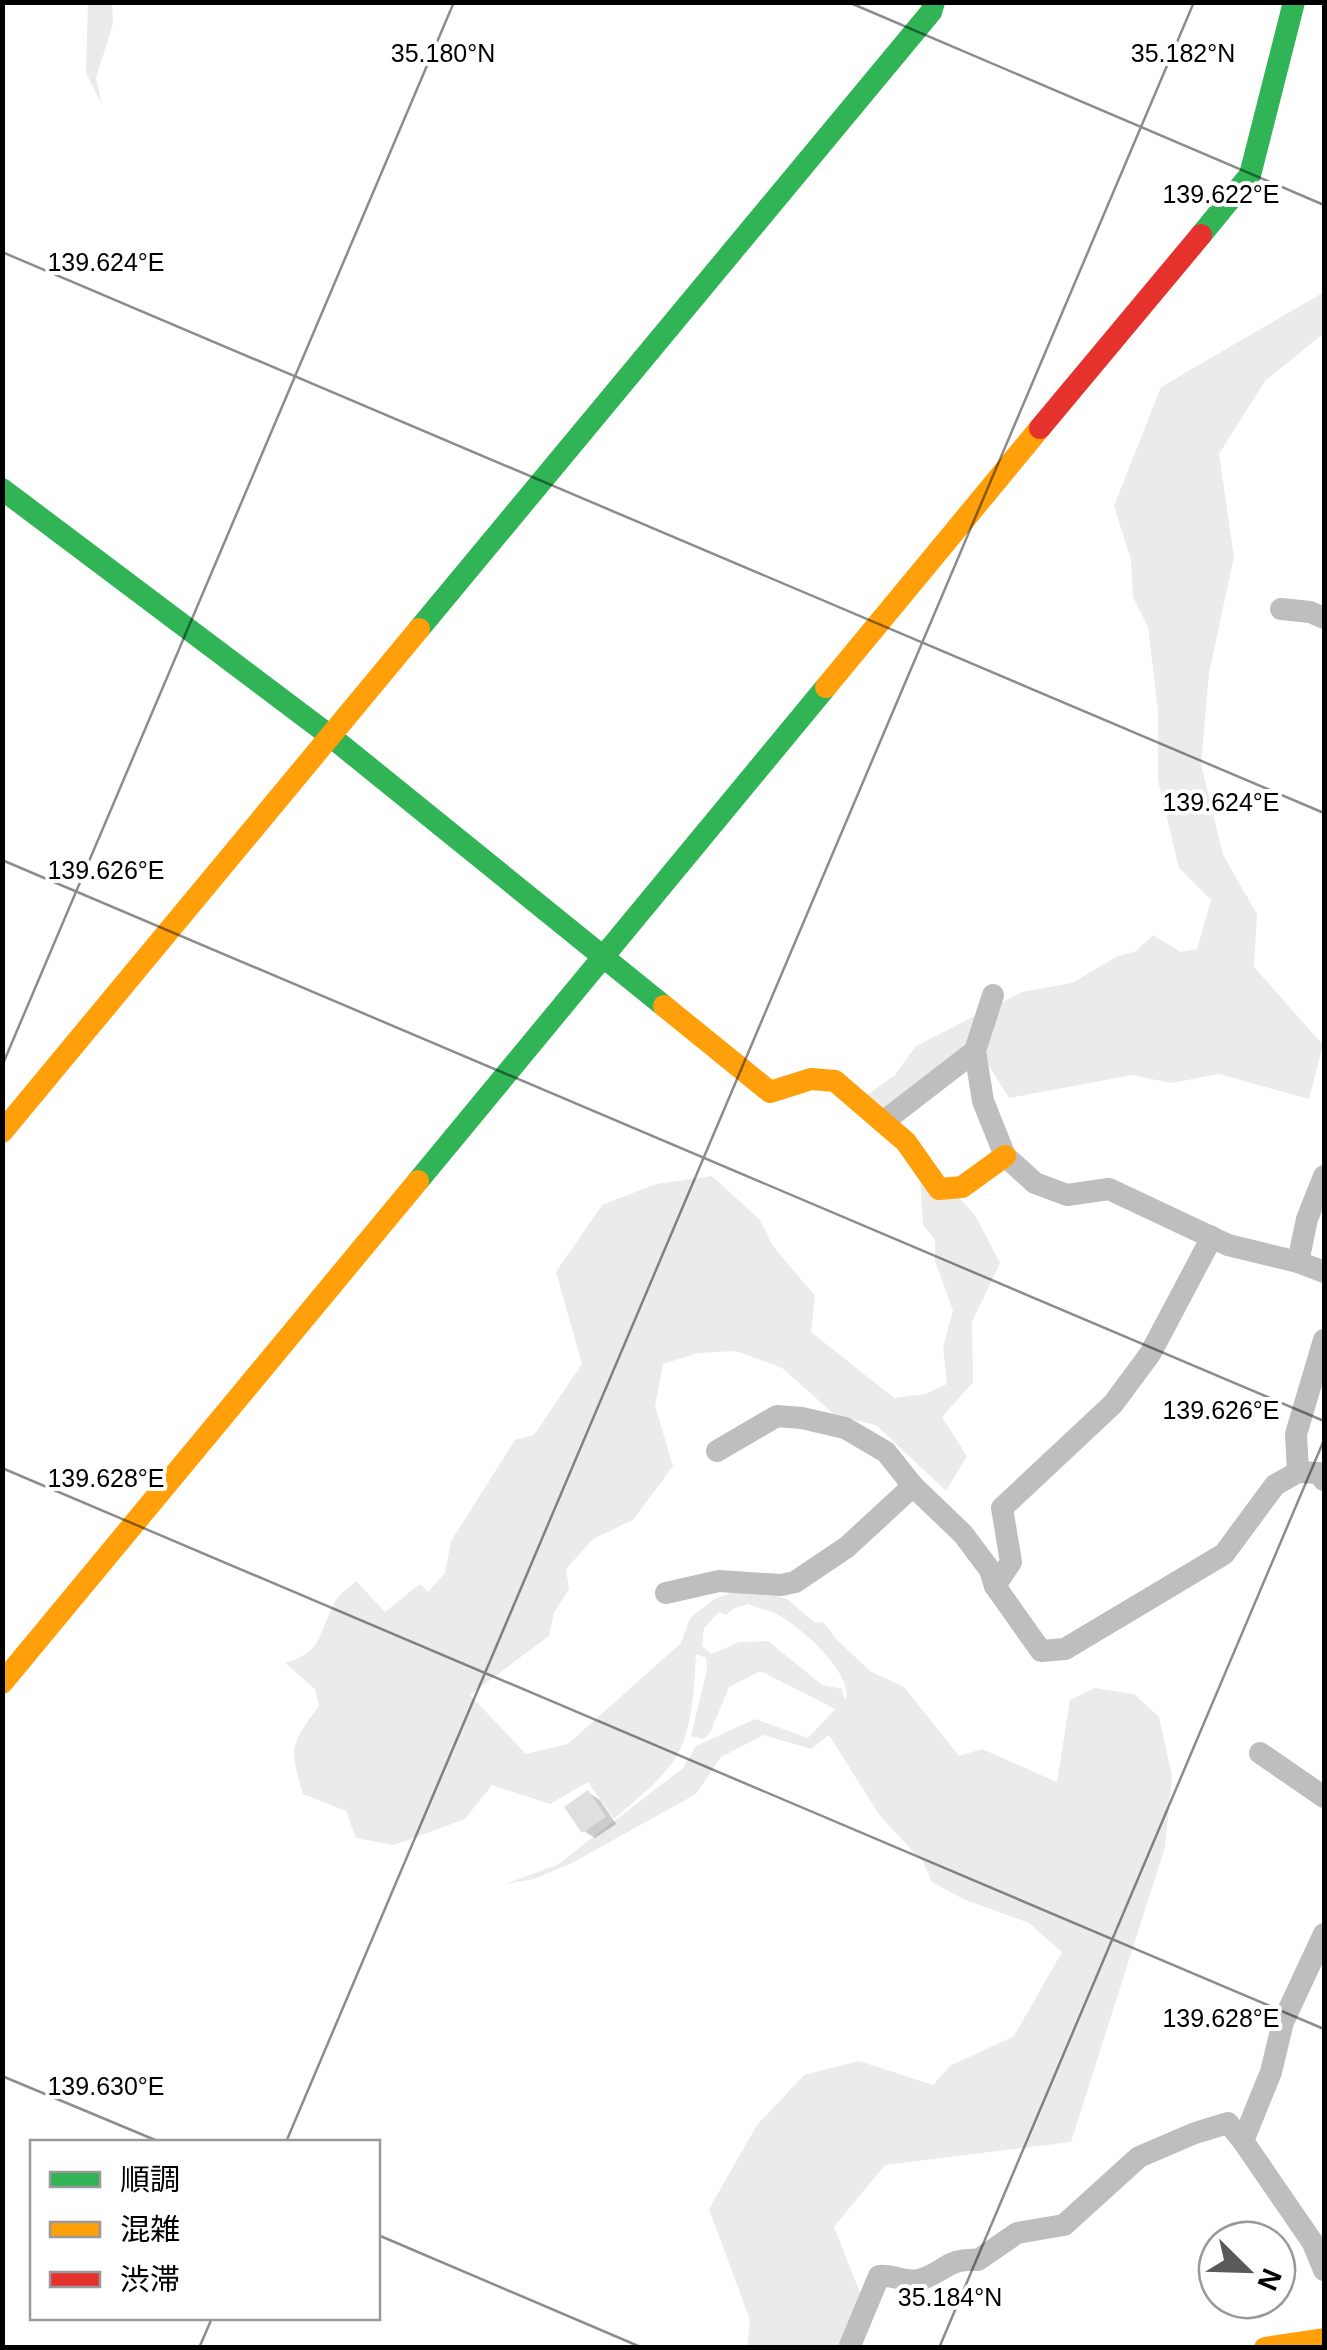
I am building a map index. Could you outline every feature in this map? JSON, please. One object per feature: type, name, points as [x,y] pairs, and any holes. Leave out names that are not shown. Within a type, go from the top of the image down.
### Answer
[{"type":"main road","points":[[2,1132],[283,797],[329,735],[918,27],[934,2]]},
{"type":"main road","points":[[2,1683],[1250,175],[1294,2]]},
{"type":"main road","points":[[2,489],[329,735],[770,1092],[811,1079],[835,1081],[906,1142],[939,1190],[962,1187],[1005,1156]]},
{"type":"main road","points":[[1265,2348],[1324,2338]]},
{"type":"street","points":[[1282,609],[1324,618]]},
{"type":"street","points":[[993,996],[975,1051],[983,1101],[1005,1156],[1035,1183],[1068,1195],[1109,1189],[1228,1245],[1324,1272]]},
{"type":"street","points":[[883,1122],[975,1051]]},
{"type":"street","points":[[1298,1262],[1307,1218],[1324,1176]]},
{"type":"street","points":[[995,1586],[1011,1562],[1002,1508],[1112,1404],[1150,1354],[1212,1237]]},
{"type":"street","points":[[1298,1472],[1296,1434],[1324,1340]]},
{"type":"street","points":[[716,1450],[777,1416],[845,1428],[886,1452],[913,1486],[963,1534],[1041,1651],[1065,1650],[1224,1554],[1275,1485],[1298,1472],[1318,1473],[1324,1480]]},
{"type":"street","points":[[666,1593],[719,1581],[781,1585],[795,1582],[847,1547],[913,1486]]},
{"type":"street","points":[[1260,1753],[1324,1798]]},
{"type":"street","points":[[1243,2141],[1270,2072],[1282,2022],[1324,1934]]},
{"type":"street","points":[[848,2348],[879,2276],[916,2280],[960,2258],[978,2260],[1017,2233],[1064,2225],[1139,2158],[1228,2123],[1313,2243],[1324,2270]]},
{"type":"shaded area","points":[[88,3],[112,3],[113,24],[96,78],[102,105],[86,73]]},
{"type":"shaded area","points":[[1324,292],[1324,333],[1265,381],[1219,454],[1234,557],[1209,673],[1201,764],[1223,855],[1257,914],[1254,967],[1323,1045],[1309,1099],[1219,1074],[1171,1083],[1132,1075],[1009,1098],[986,1061],[882,1112],[864,1097],[895,1075],[916,1046],[1022,992],[1072,983],[1116,957],[1136,951],[1153,935],[1181,952],[1197,949],[1211,900],[1179,868],[1158,780],[1158,711],[1148,627],[1133,597],[1131,560],[1114,506],[1161,387]]},
{"type":"shaded area","points":[[932,1168],[975,1215],[1000,1263],[972,1322],[973,1382],[942,1417],[967,1456],[946,1491],[876,1425],[835,1415],[782,1368],[736,1351],[698,1353],[663,1364],[655,1406],[673,1466],[633,1520],[593,1539],[566,1569],[569,1589],[554,1613],[549,1636],[470,1695],[526,1754],[568,1744],[681,1643],[690,1618],[714,1599],[748,1587],[787,1599],[815,1623],[823,1622],[870,1671],[904,1687],[959,1756],[982,1749],[1057,1782],[1070,1700],[1095,1688],[1134,1694],[1159,1717],[1172,1776],[1165,1847],[1071,2142],[885,2165],[834,2227],[863,2300],[836,2347],[747,2347],[750,2320],[709,2209],[757,2125],[804,2075],[859,2061],[933,2085],[950,2066],[1014,2036],[1062,1952],[1029,1923],[963,1899],[932,1882],[924,1863],[880,1816],[829,1735],[811,1749],[764,1735],[721,1757],[696,1794],[572,1863],[534,1879],[505,1884],[557,1865],[683,1768],[696,1746],[755,1719],[808,1738],[835,1709],[761,1671],[729,1687],[704,1739],[691,1736],[707,1669],[706,1658],[696,1654],[691,1711],[679,1751],[659,1778],[614,1819],[588,1782],[550,1804],[492,1785],[465,1819],[394,1845],[356,1838],[346,1811],[303,1794],[295,1747],[319,1706],[315,1689],[285,1663],[313,1647],[336,1601],[356,1581],[385,1612],[420,1584],[428,1592],[445,1573],[451,1541],[515,1440],[534,1435],[582,1364],[556,1272],[602,1205],[656,1184],[712,1176],[760,1220],[773,1246],[815,1296],[811,1332],[894,1398],[925,1394],[947,1384],[943,1348],[953,1310],[935,1261],[935,1240],[923,1225],[920,1175]],"holes":[[[748,1604],[788,1621],[822,1650],[845,1685],[844,1700],[842,1689],[822,1685],[768,1641],[739,1642],[712,1654],[702,1646],[704,1628],[719,1612],[726,1615]]]},
{"type":"building","points":[[588,1790],[606,1817],[582,1833],[564,1807]]},
{"type":"traffic: fast","points":[[419,629],[931,12],[934,2]]},
{"type":"traffic: fast","points":[[1201,235],[1250,175],[1294,2]]},
{"type":"traffic: fast","points":[[2,489],[329,735],[664,1006]]},
{"type":"traffic: fast","points":[[418,1181],[826,687]]},
{"type":"traffic: slow","points":[[826,687],[1040,428]]},
{"type":"traffic: slow","points":[[2,1132],[419,629]]},
{"type":"traffic: slow","points":[[664,1006],[770,1092],[811,1079],[835,1081],[906,1142],[939,1189],[962,1187],[1005,1156]]},
{"type":"traffic: slow","points":[[2,1683],[418,1181]]},
{"type":"traffic: slow","points":[[1265,2348],[1324,2339]]},
{"type":"traffic: jam","points":[[1040,428],[1201,235]]}]
